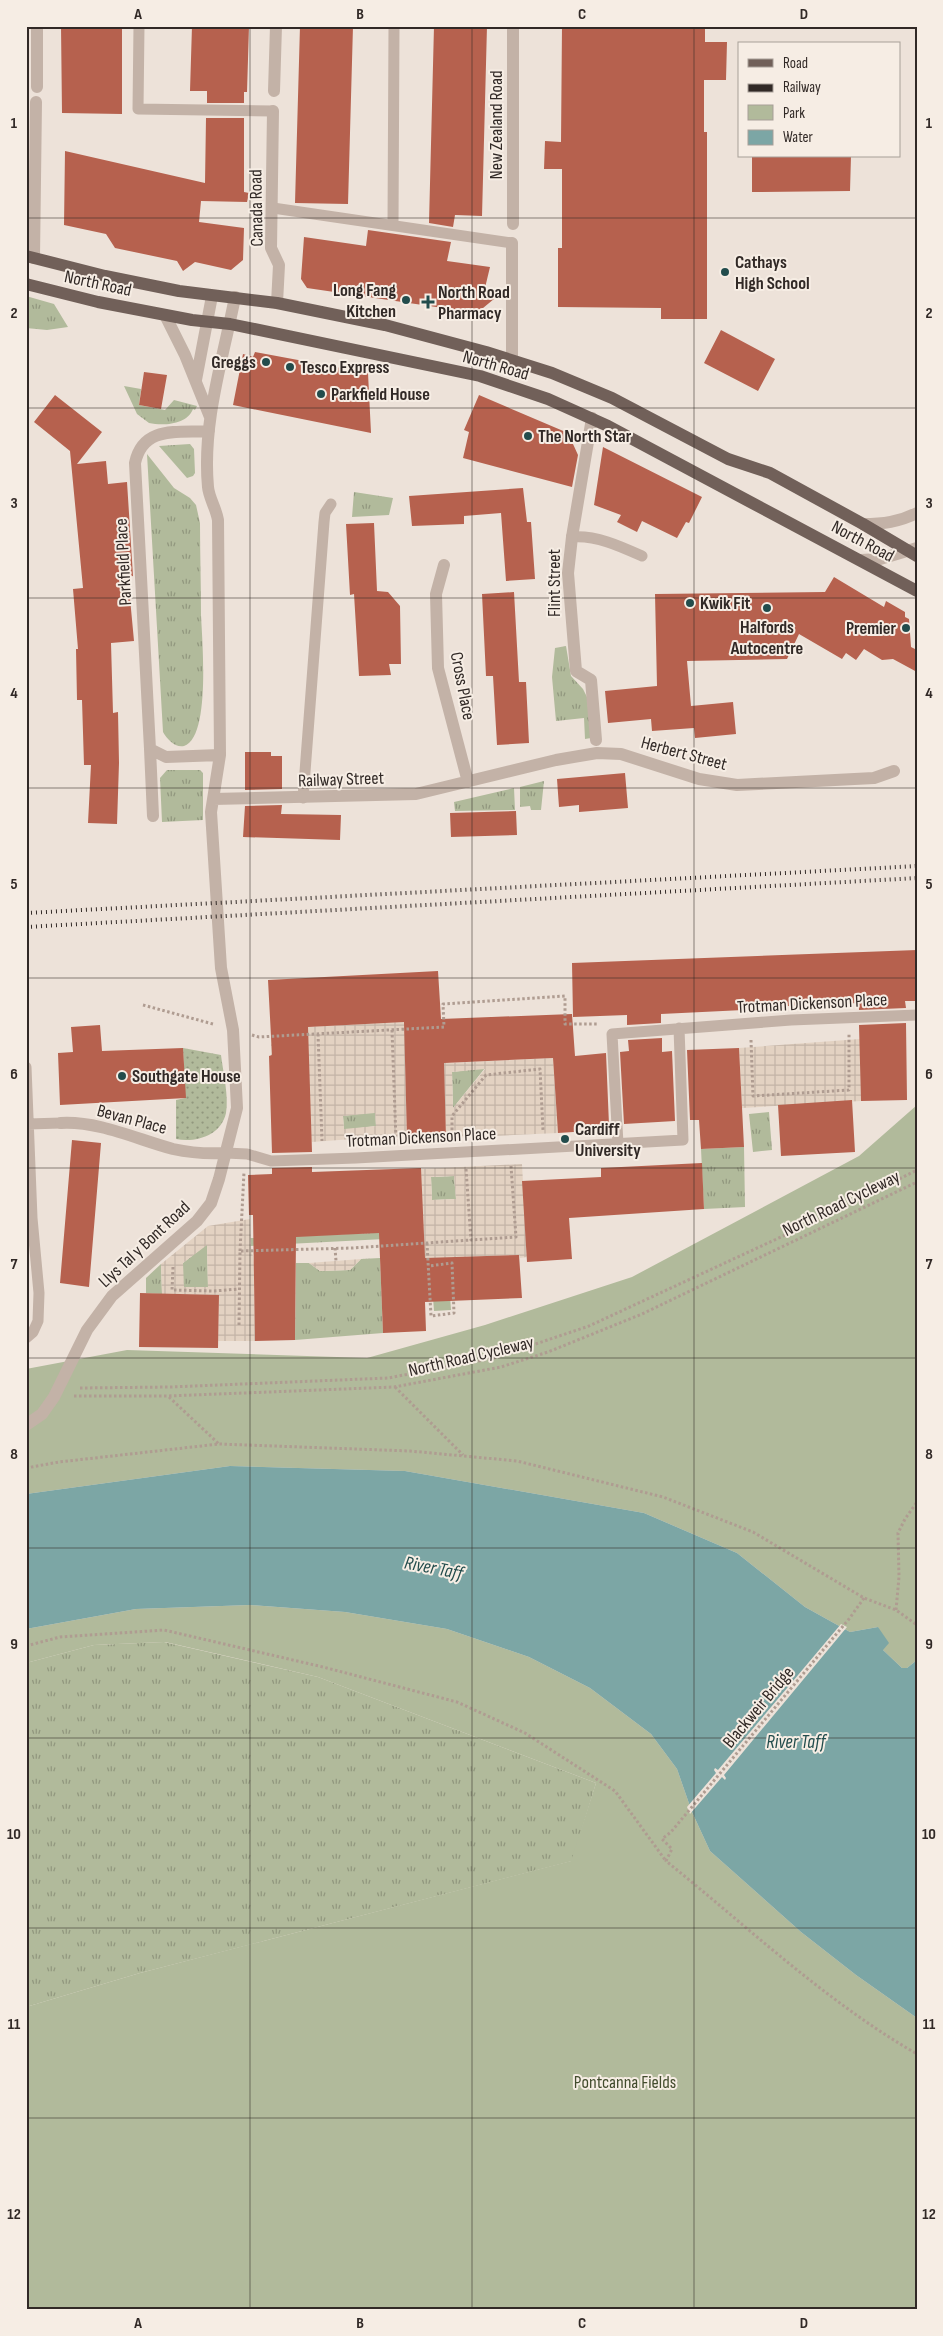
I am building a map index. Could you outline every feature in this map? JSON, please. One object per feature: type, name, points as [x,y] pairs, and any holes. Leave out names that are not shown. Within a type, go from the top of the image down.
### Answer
[{"type":"main road","name":"North Road","points":[[30,257],[105,276],[212,296],[236,297],[277,303],[385,325],[512,360],[561,376],[612,398],[728,458],[770,473],[914,552]]},
{"type":"main road","name":"North Road","points":[[26,284],[67,296],[165,315],[230,324],[480,376],[548,399],[592,418],[917,591]]},
{"type":"street","points":[[37,26],[37,87]]},
{"type":"street","points":[[274,91],[276,26]]},
{"type":"street","name":"New Zealand Road","points":[[513,26],[513,224]]},
{"type":"street","points":[[30,257],[31,102]]},
{"type":"street","name":"Canada Road","points":[[273,111],[271,248],[279,265],[277,303]]},
{"type":"street","points":[[512,243],[512,360]]},
{"type":"street","points":[[196,380],[212,296]]},
{"type":"street","points":[[213,799],[220,755],[218,520],[208,488],[209,432],[210,417],[236,297]]},
{"type":"street","points":[[165,315],[196,380],[210,417]]},
{"type":"street","name":"Flint Street","points":[[592,418],[572,537],[568,573],[576,671],[591,680],[596,740]]},
{"type":"street","name":"Parkfield Place","points":[[153,816],[135,463],[140,447],[150,437],[209,432]]},
{"type":"street","points":[[863,524],[885,524],[906,519],[917,513]]},
{"type":"street","points":[[861,560],[880,559],[914,552]]},
{"type":"street","name":"Cross Place","points":[[444,565],[436,594],[438,668],[468,782]]},
{"type":"street","points":[[150,750],[166,757],[220,755]]},
{"type":"street","name":"Herbert Street","points":[[468,782],[597,752],[621,754],[699,779],[737,785],[874,778],[894,771]]},
{"type":"street","name":"Railway Street","points":[[213,799],[410,795],[468,782]]},
{"type":"street","name":"Llys Tal y Bont Road","points":[[26,1425],[42,1414],[56,1393],[87,1330],[112,1296],[197,1222],[211,1203],[226,1153],[237,1108],[233,1030],[221,968],[211,812],[213,799]]},
{"type":"street","name":"Bevan Place","points":[[61,1123],[74,1122],[114,1131],[172,1149],[200,1154],[226,1153]]},
{"type":"lane","points":[[139,26],[138,109],[273,111]]},
{"type":"lane","points":[[392,225],[394,26]]},
{"type":"lane","points":[[273,208],[512,243]]},
{"type":"lane","points":[[303,798],[324,522],[325,513],[331,504]]},
{"type":"lane","points":[[572,537],[586,536],[620,546],[642,556]]},
{"type":"lane","name":"Trotman Dickenson Place","points":[[618,1144],[612,1034],[679,1028],[917,1015]]},
{"type":"lane","name":"Trotman Dickenson Place","points":[[226,1153],[247,1154],[271,1161],[684,1140],[679,1028]]},
{"type":"lane","points":[[26,1067],[32,1218],[39,1293],[38,1321],[33,1332],[26,1338]]},
{"type":"lane","name":"Bevan Place","points":[[28,1124],[61,1123]]},
{"type":"path","points":[[143,1006],[260,1037],[444,1027],[443,1004],[565,996],[565,1024],[608,1024]]},
{"type":"path","points":[[599,1024],[600,1034]]},
{"type":"path","points":[[392,1030],[396,1143]]},
{"type":"path","points":[[751,1036],[753,1096],[849,1090],[850,1031]]},
{"type":"path","points":[[318,1034],[322,1147]]},
{"type":"path","points":[[453,1140],[452,1116],[486,1075],[540,1069],[544,1137]]},
{"type":"path","points":[[387,1143],[402,1143]]},
{"type":"path","points":[[240,1251],[336,1248],[516,1237],[511,1162]]},
{"type":"path","points":[[465,1163],[471,1240]]},
{"type":"path","points":[[56,1393],[388,1378],[494,1358],[588,1326],[824,1217],[917,1170]]},
{"type":"path","points":[[239,1325],[244,1172],[253,1171]]},
{"type":"path","name":"North Road Cycleway","points":[[56,1393],[168,1396],[394,1386],[501,1367],[548,1352],[642,1314],[917,1182]]},
{"type":"path","points":[[427,1243],[431,1316],[454,1313],[452,1264],[429,1266]]},
{"type":"path","points":[[336,1248],[336,1261]]},
{"type":"path","points":[[172,1263],[172,1290],[214,1291],[239,1289]]},
{"type":"path","points":[[394,1386],[463,1456]]},
{"type":"path","points":[[168,1396],[219,1444]]},
{"type":"path","points":[[26,1468],[59,1462],[219,1444],[400,1450],[517,1462],[663,1497],[753,1532],[864,1598],[896,1610],[917,1625]]},
{"type":"path","points":[[896,1610],[900,1577],[898,1533],[905,1518],[917,1502]]},
{"type":"path","name":"Blackweir Bridge","points":[[666,1861],[672,1849],[662,1839],[671,1832],[849,1619],[864,1598]]},
{"type":"path","points":[[26,1646],[60,1637],[164,1630],[323,1667],[457,1702],[525,1733],[615,1791],[666,1861],[762,1942],[831,1996],[917,2054]]},
{"type":"green space","points":[[26,296],[54,304],[68,327],[47,330],[26,328]]},
{"type":"green space","points":[[124,386],[141,389],[139,405],[165,410],[174,400],[197,406],[186,418],[180,421],[167,424],[149,423],[137,414]]},
{"type":"green space","points":[[190,444],[194,449],[195,473],[187,478],[159,446]]},
{"type":"green space","points":[[147,454],[174,488],[190,498],[196,505],[200,523],[202,707],[193,739],[184,746],[174,744],[163,732]]},
{"type":"green space","points":[[354,492],[393,498],[389,515],[352,517]]},
{"type":"green space","points":[[566,646],[571,676],[583,689],[587,697],[591,738],[585,739],[584,718],[556,721],[552,677],[555,648]]},
{"type":"green space","points":[[167,770],[200,770],[203,773],[203,820],[162,822],[160,778]]},
{"type":"green space","points":[[544,781],[541,810],[531,810],[530,806],[520,807],[520,787]]},
{"type":"green space","points":[[514,788],[515,810],[455,811],[454,802]]},
{"type":"green space","points":[[183,1048],[221,1055],[226,1092],[226,1113],[219,1127],[199,1139],[176,1139],[176,1100],[185,1098]]},
{"type":"green space","points":[[485,1068],[453,1108],[452,1072]]},
{"type":"green space","points":[[917,1105],[917,1660],[907,1668],[902,1668],[883,1650],[878,1627],[850,1632],[805,1607],[737,1553],[644,1513],[405,1471],[230,1466],[26,1494],[26,1369],[127,1350],[367,1358],[485,1325],[632,1277],[859,1156]]},
{"type":"green space","points":[[375,1112],[376,1126],[344,1130],[343,1116]]},
{"type":"green space","points":[[769,1112],[772,1150],[753,1152],[749,1114]]},
{"type":"green space","points":[[744,1147],[745,1207],[704,1209],[701,1149]]},
{"type":"green space","points":[[454,1176],[456,1199],[432,1200],[431,1177]]},
{"type":"green space","points":[[423,1231],[423,1237],[251,1246],[250,1238]]},
{"type":"green space","points":[[207,1244],[208,1288],[183,1287],[183,1263]]},
{"type":"green space","points":[[380,1258],[383,1333],[295,1340],[296,1263],[309,1263],[320,1271],[350,1270],[361,1259]]},
{"type":"green space","points":[[161,1264],[162,1294],[146,1293],[146,1278]]},
{"type":"green space","points":[[448,1268],[451,1310],[434,1311],[431,1270]]},
{"type":"green space","name":"Pontcanna Fields","points":[[250,1605],[345,1612],[447,1629],[529,1657],[590,1688],[651,1734],[677,1769],[692,1812],[710,1851],[801,1932],[856,1975],[917,2018],[917,2310],[26,2310],[26,2007],[140,1973],[571,1861],[596,1783],[318,1677],[165,1642],[94,1645],[26,1663],[26,1629],[136,1609]]},
{"type":"green space","points":[[164,1642],[318,1677],[596,1783],[572,1861],[140,1973],[26,2007],[26,1663],[94,1645]]},
{"type":"shaded area","points":[[433,1020],[405,1053],[407,1135],[312,1142],[271,1055],[271,1029]],"holes":[[[375,1113],[376,1126],[344,1129],[343,1116]]]},
{"type":"shaded area","points":[[860,1039],[861,1101],[742,1108],[739,1048]]},
{"type":"shaded area","points":[[443,1052],[449,1063],[553,1058],[558,1133],[446,1138]],"holes":[[[485,1069],[453,1108],[452,1072]]]},
{"type":"shaded area","points":[[522,1164],[527,1257],[520,1258],[519,1255],[457,1257],[423,1261],[421,1169]],"holes":[[[454,1176],[456,1199],[432,1200],[431,1177]]]},
{"type":"shaded area","points":[[250,1219],[254,1263],[255,1341],[218,1341],[219,1295],[162,1294],[161,1264],[208,1226]],"holes":[[[207,1245],[208,1287],[184,1287],[183,1263]]]},
{"type":"shaded area","points":[[361,1259],[350,1270],[320,1271],[309,1263]]},
{"type":"water","name":"River Taff","points":[[230,1466],[405,1471],[644,1513],[737,1553],[805,1607],[850,1632],[878,1627],[889,1643],[883,1650],[902,1668],[907,1668],[917,1660],[917,2018],[856,1975],[801,1932],[710,1851],[692,1812],[677,1769],[651,1734],[590,1688],[529,1657],[447,1629],[345,1612],[250,1605],[136,1609],[26,1629],[26,1494]]},
{"type":"pier","points":[[841,1624],[847,1627],[724,1775],[725,1780],[722,1777],[690,1814],[687,1807],[716,1773],[715,1768],[718,1770]]},
{"type":"building","points":[[61,26],[122,26],[122,114],[62,113]]},
{"type":"building","points":[[192,26],[249,26],[247,92],[244,92],[244,103],[207,103],[207,91],[190,91]]},
{"type":"building","points":[[300,26],[353,26],[348,204],[295,203]]},
{"type":"building","points":[[434,26],[487,26],[482,216],[455,215],[453,227],[429,223]]},
{"type":"building","points":[[562,26],[705,26],[705,42],[727,42],[726,80],[704,80],[704,132],[707,132],[707,319],[661,319],[661,308],[558,307],[558,248],[562,248],[562,169],[544,169],[545,141],[561,142]]},
{"type":"building","points":[[206,118],[244,118],[244,192],[249,193],[247,202],[201,201],[199,222],[244,228],[243,260],[231,270],[195,262],[183,271],[177,261],[115,248],[106,234],[64,225],[65,151],[205,183]]},
{"type":"building","points":[[752,158],[851,158],[850,191],[752,192]]},
{"type":"building","points":[[368,230],[451,242],[447,261],[490,267],[484,292],[500,294],[477,313],[307,288],[301,279],[304,237],[366,246]]},
{"type":"building","points":[[721,330],[775,359],[758,391],[704,363]]},
{"type":"building","name":"Parkfield House","points":[[255,352],[368,373],[371,433],[233,405],[243,354],[253,357]]},
{"type":"building","points":[[144,372],[167,375],[161,409],[139,405]]},
{"type":"building","points":[[55,395],[102,432],[77,464],[106,461],[108,484],[127,482],[133,576],[128,577],[134,641],[111,643],[113,713],[118,712],[117,824],[88,823],[91,765],[84,765],[82,700],[77,700],[76,649],[78,649],[73,589],[83,588],[70,451],[34,422]]},
{"type":"building","points":[[479,395],[568,433],[578,455],[572,487],[463,458],[469,432],[464,430]]},
{"type":"building","points":[[603,447],[702,497],[689,523],[686,522],[677,538],[642,521],[637,532],[617,522],[621,515],[594,505]]},
{"type":"building","points":[[523,488],[527,522],[531,522],[535,579],[506,581],[501,513],[464,516],[464,524],[412,526],[409,496]]},
{"type":"building","points":[[374,523],[377,591],[388,592],[400,606],[401,664],[389,664],[391,675],[359,676],[354,594],[350,595],[346,524]]},
{"type":"building","points":[[834,577],[884,607],[886,601],[905,612],[905,617],[909,619],[911,647],[917,650],[917,672],[893,659],[882,660],[864,649],[856,660],[846,653],[842,659],[799,634],[787,659],[687,661],[691,706],[733,702],[736,734],[695,738],[694,728],[652,731],[651,719],[608,723],[605,691],[657,686],[655,594],[825,592]]},
{"type":"building","points":[[514,592],[519,682],[526,682],[529,743],[497,745],[493,676],[486,676],[482,594]]},
{"type":"building","points":[[245,752],[271,752],[271,756],[282,756],[282,789],[245,790]]},
{"type":"building","points":[[625,773],[628,808],[579,812],[579,805],[559,807],[557,779]]},
{"type":"building","points":[[282,805],[281,814],[341,815],[340,840],[243,837],[245,806]]},
{"type":"building","points":[[516,811],[517,835],[451,837],[450,813]]},
{"type":"building","points":[[917,950],[917,1001],[905,1001],[906,1008],[859,1010],[859,1003],[766,1007],[766,1009],[661,1014],[661,1023],[627,1025],[627,1015],[573,1017],[572,963]]},
{"type":"building","points":[[438,971],[441,1019],[572,1014],[575,1056],[606,1053],[609,1125],[602,1125],[603,1130],[558,1133],[553,1058],[444,1063],[446,1138],[407,1139],[404,1022],[308,1027],[312,1152],[272,1153],[269,1056],[272,1055],[268,980]]},
{"type":"building","points":[[906,1023],[907,1100],[861,1101],[859,1025]]},
{"type":"building","name":"Southgate House","points":[[100,1025],[102,1051],[183,1048],[186,1098],[60,1105],[58,1053],[73,1052],[71,1027]]},
{"type":"building","points":[[662,1038],[662,1052],[672,1051],[675,1121],[624,1124],[620,1052],[629,1051],[628,1040]]},
{"type":"building","points":[[739,1048],[744,1147],[701,1149],[699,1120],[690,1120],[687,1050]]},
{"type":"building","points":[[852,1100],[855,1152],[781,1156],[778,1105]]},
{"type":"building","points":[[72,1140],[101,1143],[89,1287],[60,1283]]},
{"type":"building","points":[[702,1163],[704,1209],[569,1218],[572,1259],[527,1262],[522,1181],[601,1177],[601,1168]]},
{"type":"building","points":[[312,1167],[312,1172],[421,1168],[425,1258],[519,1255],[522,1298],[425,1302],[426,1331],[383,1333],[379,1233],[296,1237],[295,1340],[255,1341],[253,1215],[249,1215],[248,1175],[272,1174],[272,1168]]},
{"type":"building","points":[[140,1293],[219,1295],[218,1348],[139,1347]]},
{"type":"railway","points":[[26,913],[917,866]]},
{"type":"railway","points":[[26,927],[917,878]]},
{"type":"place","name":"Cathays High School","points":[[725,272]]},
{"type":"place","name":"Long Fang Kitchen","points":[[406,300]]},
{"type":"place","name":"North Road Pharmacy","points":[[428,302]]},
{"type":"place","name":"Greggs","points":[[266,362]]},
{"type":"place","name":"Tesco Express","points":[[290,367]]},
{"type":"place","name":"Parkfield House","points":[[321,394]]},
{"type":"place","name":"The North Star","points":[[528,436]]},
{"type":"place","name":"Kwik Fit","points":[[690,603]]},
{"type":"place","name":"Halfords Autocentre","points":[[767,608]]},
{"type":"place","name":"Premier","points":[[906,628]]},
{"type":"place","name":"Southgate House","points":[[122,1076]]},
{"type":"place","name":"Cardiff University","points":[[565,1139]]}]
